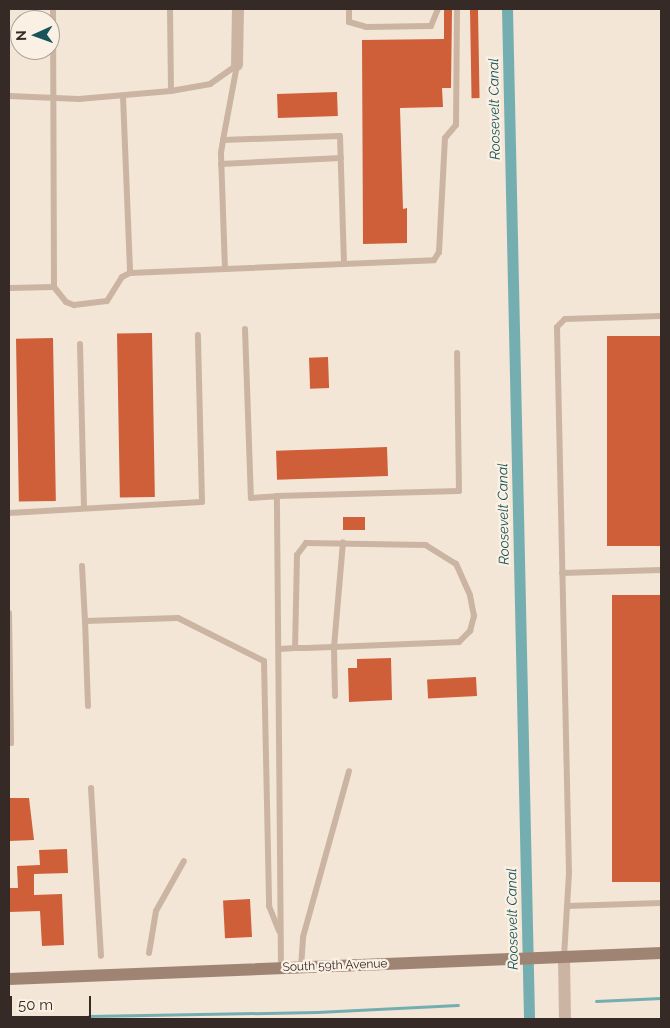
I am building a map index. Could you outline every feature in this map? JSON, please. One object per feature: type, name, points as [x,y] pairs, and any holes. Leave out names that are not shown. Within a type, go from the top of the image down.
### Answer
[{"type":"main road","name":"South 59th Avenue","points":[[9,979],[661,953]]},
{"type":"street","points":[[237,66],[238,9]]},
{"type":"street","points":[[564,957],[565,1019]]},
{"type":"lane","points":[[53,9],[54,287],[66,302],[98,303],[107,301],[122,277],[130,273],[434,260],[439,252],[445,138],[456,125],[457,9]]},
{"type":"lane","points":[[170,9],[171,91]]},
{"type":"lane","points":[[349,9],[349,22],[366,27],[431,26],[438,9]]},
{"type":"lane","points":[[9,96],[123,96],[171,91],[210,84],[237,66]]},
{"type":"lane","points":[[225,269],[221,164],[237,66]]},
{"type":"lane","points":[[123,96],[130,273]]},
{"type":"lane","points":[[224,140],[340,136],[344,264]]},
{"type":"lane","points":[[221,164],[341,158]]},
{"type":"lane","points":[[9,288],[54,287]]},
{"type":"lane","points":[[564,957],[567,906],[557,327],[565,319],[661,316]]},
{"type":"lane","points":[[245,329],[251,498],[459,490],[457,353]]},
{"type":"lane","points":[[9,513],[202,502],[198,335]]},
{"type":"lane","points":[[80,344],[84,508]]},
{"type":"lane","points":[[277,496],[280,649],[281,968]]},
{"type":"lane","points":[[335,696],[334,647],[343,542]]},
{"type":"lane","points":[[280,649],[459,642],[470,631],[474,616],[470,595],[456,564],[435,549],[408,544],[306,543],[296,555],[295,648]]},
{"type":"lane","points":[[82,566],[88,706]]},
{"type":"lane","points":[[562,573],[661,570]]},
{"type":"lane","points":[[9,613],[11,742],[9,743]]},
{"type":"lane","points":[[85,621],[178,618],[264,661],[269,906],[281,934]]},
{"type":"lane","points":[[301,967],[303,937],[349,771]]},
{"type":"lane","points":[[91,788],[100,956]]},
{"type":"lane","points":[[149,953],[156,911],[184,861]]},
{"type":"lane","points":[[567,906],[661,903]]},
{"type":"building","points":[[470,9],[478,9],[480,98],[472,98]]},
{"type":"building","points":[[444,10],[452,10],[451,88],[442,88],[443,107],[400,108],[403,209],[407,208],[407,243],[363,244],[362,40],[444,39]]},
{"type":"building","points":[[337,92],[338,116],[278,118],[277,94]]},
{"type":"building","points":[[152,333],[155,497],[120,498],[117,334]]},
{"type":"building","points":[[607,336],[661,336],[661,546],[607,546]]},
{"type":"building","points":[[53,338],[56,501],[19,502],[16,339]]},
{"type":"building","points":[[328,357],[329,388],[310,389],[309,358]]},
{"type":"building","points":[[387,447],[388,476],[277,480],[276,451]]},
{"type":"building","points":[[343,517],[365,517],[365,530],[343,530]]},
{"type":"building","points":[[612,595],[661,595],[661,882],[612,882]]},
{"type":"building","points":[[391,658],[392,700],[349,702],[348,668],[357,668],[357,659]]},
{"type":"building","points":[[476,677],[477,696],[428,699],[427,680]]},
{"type":"building","points":[[9,798],[29,798],[34,840],[9,841]]},
{"type":"building","points":[[67,849],[68,873],[34,874],[34,895],[62,894],[64,945],[42,946],[40,911],[9,912],[9,888],[18,888],[17,866],[40,865],[39,850]]},
{"type":"building","points":[[250,899],[252,937],[225,938],[223,900]]},
{"type":"waterway","name":"Roosevelt Canal","points":[[507,9],[529,1019]]},
{"type":"waterway","points":[[596,1001],[661,998]]},
{"type":"waterway","points":[[89,1016],[317,1012],[458,1005]]}]
